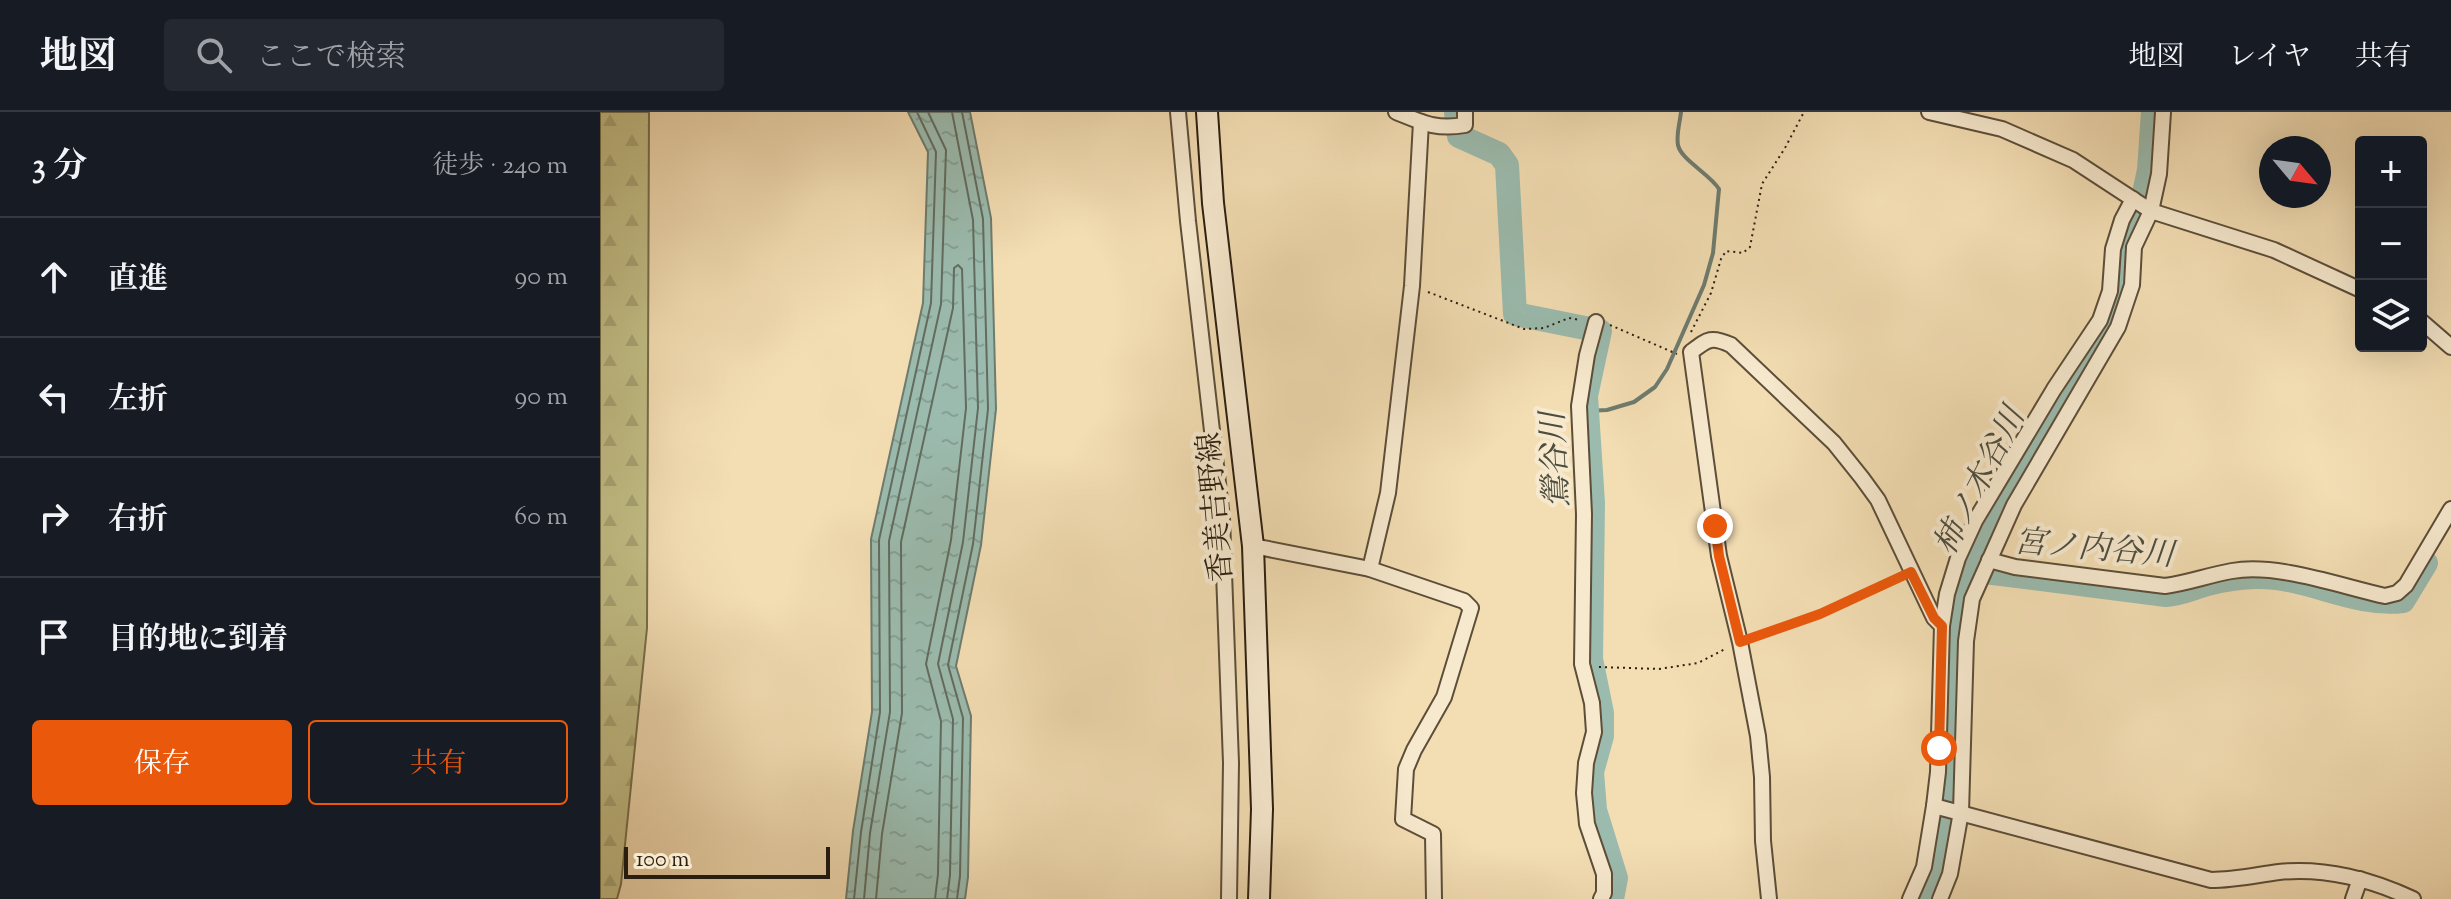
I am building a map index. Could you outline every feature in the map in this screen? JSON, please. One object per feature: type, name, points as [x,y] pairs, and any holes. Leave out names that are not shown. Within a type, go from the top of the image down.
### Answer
[{"type":"main road","name":"香美吉野線","points":[[1207,112],[1213,203],[1253,546],[1262,809],[1259,899]]},
{"type":"street","points":[[1178,112],[1189,236],[1222,518],[1231,763],[1229,899]]},
{"type":"street","points":[[1396,112],[1445,128],[1459,122]]},
{"type":"street","points":[[1929,112],[2002,129],[2073,160],[2141,204],[2171,219],[2274,250],[2355,287]]},
{"type":"street","points":[[1910,899],[1924,867],[1936,806],[1942,626],[1947,594],[1958,558],[2054,389],[2100,320],[2110,291],[2113,249],[2122,220],[2141,204],[2159,174],[2163,112]]},
{"type":"street","points":[[1370,569],[1388,493],[1412,286],[1421,122]]},
{"type":"street","points":[[1940,899],[1950,874],[1958,811],[1966,641],[1972,599],[2014,505],[2118,327],[2132,285],[2141,204]]},
{"type":"street","points":[[2427,326],[2451,347]]},
{"type":"street","points":[[1594,328],[1584,366],[1579,406],[1584,514],[1582,664],[1592,703],[1594,732],[1586,763],[1584,793],[1587,824],[1604,874],[1601,899]]},
{"type":"street","points":[[1769,899],[1758,736],[1719,556],[1691,352],[1707,340],[1719,340],[1731,345],[1834,443],[1878,500],[1934,618],[1942,626]]},
{"type":"street","points":[[1972,535],[1988,559],[2015,567],[2165,586],[2187,584],[2232,571],[2270,569],[2385,596],[2397,593],[2406,585],[2451,509]]},
{"type":"street","points":[[1253,546],[1370,569],[1464,601],[1471,608],[1444,697],[1406,769],[1403,819],[1433,834],[1434,899]]},
{"type":"street","points":[[1936,806],[2211,880],[2283,871],[2338,874],[2382,884],[2413,899]]},
{"type":"street","points":[[2353,899],[2360,879]]},
{"type":"path","points":[[1691,352],[1689,339],[1711,293],[1721,259],[1726,251],[1743,253],[1750,247],[1762,184],[1804,112]]},
{"type":"path","points":[[1412,286],[1524,329],[1544,328],[1562,319],[1594,328],[1607,324],[1675,354]]},
{"type":"path","points":[[1596,667],[1659,669],[1698,663],[1740,642],[1820,614],[1911,572]]},
{"type":"green space","points":[[600,112],[649,112],[647,628],[617,899],[600,899]]},
{"type":"water","points":[[908,112],[970,112],[991,218],[996,409],[981,545],[956,666],[971,716],[968,877],[965,899],[846,899],[853,831],[872,712],[871,539],[923,303],[928,152]]},
{"type":"waterway","name":"鶯谷川","points":[[1456,112],[1459,136],[1499,154],[1507,165],[1515,314],[1600,331],[1586,396],[1593,503],[1591,659],[1602,713],[1602,736],[1592,772],[1595,810],[1616,878],[1612,899]]},
{"type":"waterway","points":[[1587,411],[1607,410],[1634,402],[1655,387],[1667,369],[1704,285],[1713,253],[1719,189],[1680,151],[1677,137],[1681,112]]},
{"type":"waterway","name":"柿ノ木谷川","points":[[1921,899],[1936,864],[1948,783],[1949,683],[1954,610],[1989,524],[2049,418],[2111,324],[2122,293],[2123,249],[2144,193],[2149,170],[2153,112]]},
{"type":"waterway","name":"宮ノ内谷川","points":[[1969,570],[2166,595],[2232,579],[2276,578],[2384,602],[2403,601],[2426,563]]},
{"type":"route","points":[[1715,526],[1719,556],[1740,642],[1820,614],[1911,572],[1934,618],[1942,626],[1939,748]]}]
